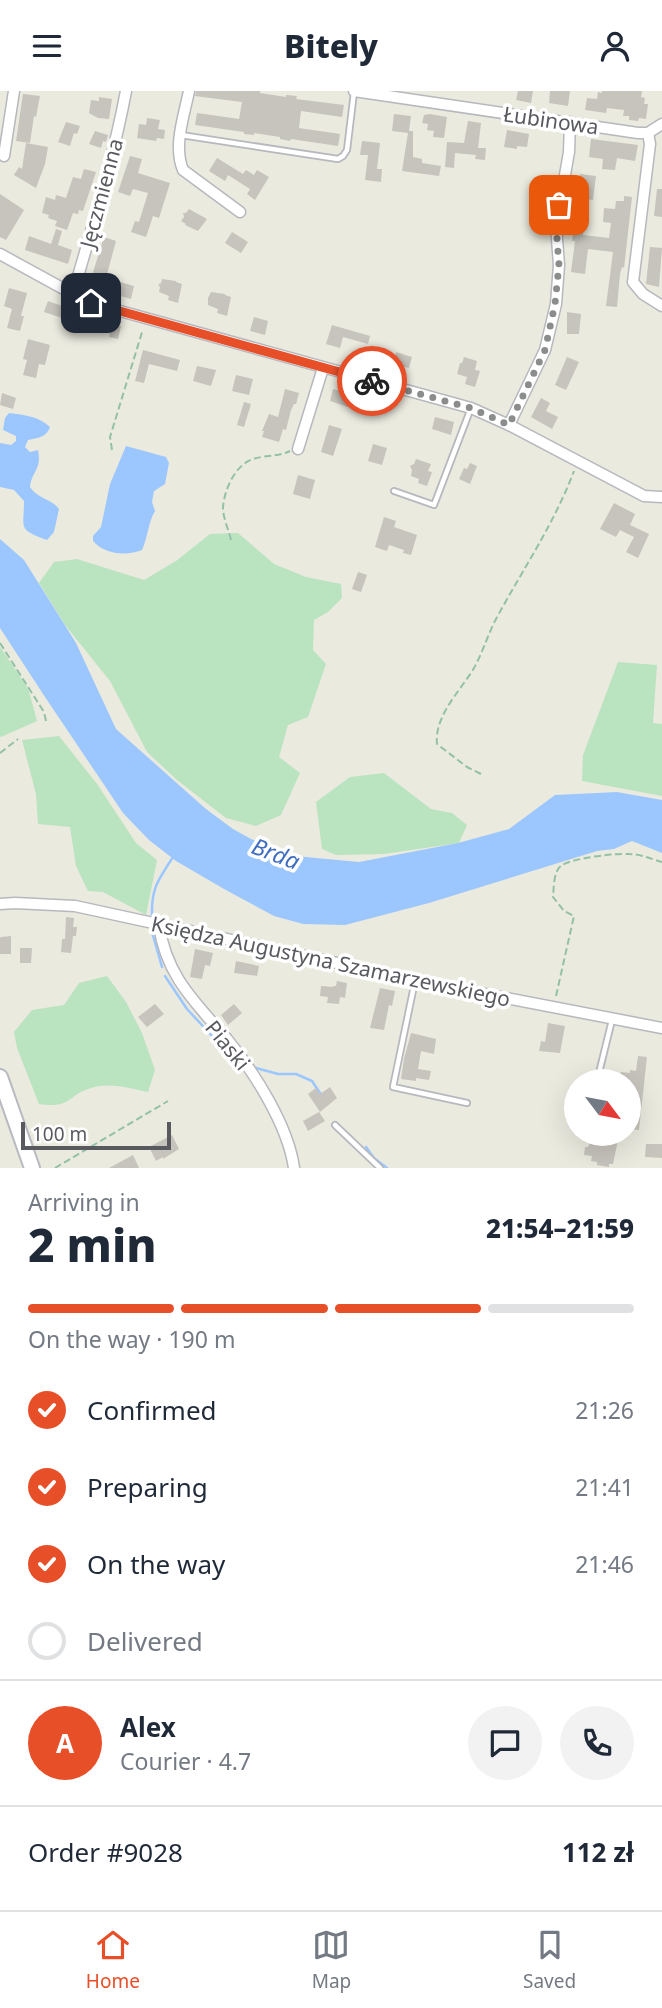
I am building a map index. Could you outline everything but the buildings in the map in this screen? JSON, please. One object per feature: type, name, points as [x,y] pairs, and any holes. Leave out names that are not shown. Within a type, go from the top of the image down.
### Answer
[{"type":"street","points":[[4,156],[14,91]]},
{"type":"street","name":"Jęczmienna","points":[[73,295],[117,138],[126,91]]},
{"type":"street","points":[[189,91],[179,161],[183,170],[240,212]]},
{"type":"street","name":"Łubinowa","points":[[354,91],[648,133]]},
{"type":"street","points":[[509,425],[545,350],[555,304],[559,265],[556,226],[569,152],[570,122]]},
{"type":"street","points":[[662,124],[648,133],[650,144],[633,282],[643,294],[662,306]]},
{"type":"street","points":[[0,254],[91,303],[471,408],[578,460],[644,496],[662,497]]},
{"type":"street","points":[[299,447],[323,368]]},
{"type":"street","name":"Księdza Augustyna Szamarzewskiego","points":[[0,904],[75,906],[415,980],[662,1028]]},
{"type":"street","name":"Piaski","points":[[159,925],[166,954],[180,983],[240,1056],[280,1122],[294,1168]]},
{"type":"street","points":[[0,1077],[32,1168]]},
{"type":"lane","points":[[181,135],[338,159],[347,150],[354,91]]},
{"type":"lane","points":[[394,491],[434,505],[471,408]]},
{"type":"lane","points":[[415,980],[393,1087],[467,1103]]},
{"type":"lane","points":[[600,1069],[612,1019]]},
{"type":"lane","points":[[335,1125],[380,1168]]},
{"type":"path","points":[[112,450],[110,437],[146,318]]},
{"type":"path","points":[[231,540],[223,509],[231,479],[238,468],[248,461],[263,456],[281,456],[299,447]]},
{"type":"path","points":[[481,774],[467,767],[437,744],[438,728],[474,667],[496,620],[560,505],[578,460]]},
{"type":"path","points":[[0,643],[44,712],[46,721]]},
{"type":"path","points":[[0,753],[18,739]]},
{"type":"path","points":[[268,853],[270,847]]},
{"type":"path","points":[[553,1007],[574,916],[564,911],[553,897],[558,871],[562,866],[585,858],[609,855],[630,854],[662,862]]},
{"type":"path","points":[[55,1168],[168,1101]]},
{"type":"green space","points":[[238,533],[274,564],[306,577],[341,584],[342,598],[328,612],[314,620],[313,650],[326,664],[308,717],[288,725],[279,757],[300,773],[281,815],[256,826],[226,818],[177,780],[147,752],[110,681],[65,625],[39,583],[54,562],[77,559],[144,580],[176,561],[210,534]]},
{"type":"green space","points":[[0,647],[28,688],[37,721],[1,737],[0,736]]},
{"type":"green space","points":[[618,662],[657,665],[653,723],[662,724],[662,796],[582,781],[583,755]]},
{"type":"green space","points":[[59,736],[97,784],[136,843],[157,860],[146,915],[103,892],[88,891],[76,866],[70,827],[38,824],[36,794],[22,740]]},
{"type":"green space","points":[[384,773],[431,809],[452,813],[467,825],[459,843],[384,854],[336,855],[322,849],[316,802],[350,777]]},
{"type":"green space","points":[[107,976],[126,1002],[142,1033],[155,1070],[148,1092],[120,1086],[99,1086],[83,1091],[58,1105],[39,1104],[17,1048],[14,1032],[32,1010],[64,1005],[79,983]]},
{"type":"water","points":[[9,413],[36,418],[50,427],[39,438],[28,440],[25,447],[30,452],[38,450],[39,457],[30,487],[59,509],[54,532],[47,540],[24,527],[24,501],[14,490],[0,487],[0,443],[11,445],[16,441],[16,436],[3,430],[5,418]]},
{"type":"water","points":[[126,446],[166,457],[169,463],[165,484],[154,491],[152,502],[155,511],[142,550],[130,553],[110,552],[98,546],[93,541],[93,536],[101,527],[110,484]]},
{"type":"water","name":"Brda","points":[[0,539],[24,560],[76,643],[116,729],[206,809],[251,839],[295,856],[359,862],[458,843],[509,829],[555,795],[617,792],[662,800],[662,853],[632,841],[614,849],[597,851],[429,903],[345,925],[303,924],[274,916],[176,861],[149,840],[123,813],[0,628]]},
{"type":"waterway","points":[[152,915],[155,891],[173,857]]},
{"type":"waterway","points":[[152,932],[162,967]]},
{"type":"waterway","points":[[165,976],[187,1009],[227,1052],[238,1070]]},
{"type":"waterway","points":[[256,1068],[278,1074],[296,1074],[312,1081],[322,1096]]},
{"type":"waterway","points":[[366,1147],[374,1158],[387,1168]]},
{"type":"way so far","points":[[372,381],[471,408],[509,425],[545,350],[558,285],[556,226],[559,205]]},
{"type":"route","points":[[91,303],[372,381]]}]
